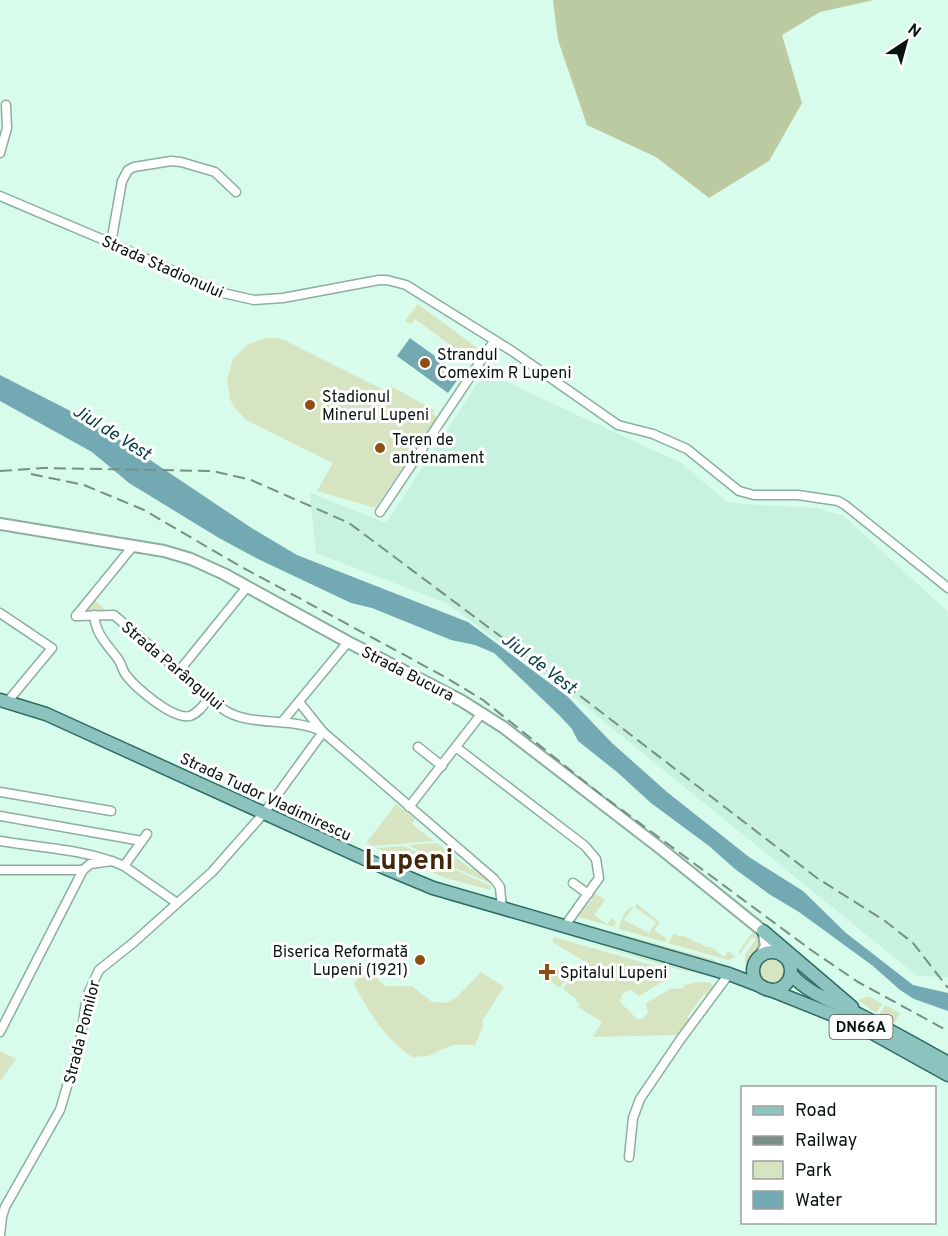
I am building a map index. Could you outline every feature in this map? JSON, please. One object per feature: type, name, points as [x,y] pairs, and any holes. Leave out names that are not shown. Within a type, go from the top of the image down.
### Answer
[{"type":"main road","name":"Strada Bucura","points":[[0,524],[133,546],[191,559],[247,586],[348,642],[431,684],[482,714],[660,848],[763,931],[780,954]]},
{"type":"main road","name":"Strada Tudor Vladimirescu","points":[[4,700],[61,720],[410,879],[502,909],[729,974],[765,988]]},
{"type":"main road","points":[[729,974],[738,973],[758,960],[774,952],[789,962],[791,974],[785,984],[774,989],[765,988],[754,978],[758,960],[766,946],[763,931]]},
{"type":"main road","points":[[763,931],[834,990],[859,1014]]},
{"type":"main road","name":"DN66A","points":[[791,974],[815,993],[859,1014],[948,1063]]},
{"type":"main road","name":"DN66A","points":[[765,988],[858,1025],[948,1075]]},
{"type":"street","points":[[0,153],[7,128],[6,105]]},
{"type":"street","points":[[111,243],[122,182],[128,170],[134,167],[171,161],[181,162],[215,172],[236,192]]},
{"type":"street","name":"Strada Stadionului","points":[[0,196],[223,293],[243,299],[275,299],[379,280],[397,282],[424,295],[512,351],[618,425],[652,434],[687,449],[739,491],[754,495],[798,495],[838,501],[948,588]]},
{"type":"street","points":[[380,512],[494,341]]},
{"type":"street","name":"Strada Parângului","points":[[133,546],[76,616],[114,615],[235,716],[282,722],[314,728],[322,732]]},
{"type":"street","points":[[179,671],[247,586]]},
{"type":"street","points":[[0,613],[52,648],[4,700]]},
{"type":"street","points":[[94,615],[98,632],[119,660],[124,673],[170,712],[185,716],[196,714],[210,697]]},
{"type":"street","points":[[282,722],[348,642]]},
{"type":"street","name":"Strada Parângului","points":[[299,702],[322,732],[494,879],[500,887],[502,909]]},
{"type":"street","points":[[408,807],[482,714]]},
{"type":"street","points":[[264,813],[322,732]]},
{"type":"street","points":[[418,747],[442,766]]},
{"type":"street","points":[[457,748],[597,859],[600,874],[564,927]]},
{"type":"street","points":[[0,792],[111,811]]},
{"type":"street","name":"Strada Pomilor","points":[[0,1235],[5,1207],[60,1110],[77,1053],[87,996],[95,975],[102,966],[133,943],[212,872],[264,813]]},
{"type":"street","points":[[0,816],[144,837],[124,866]]},
{"type":"street","points":[[0,841],[112,861],[124,866],[177,903]]},
{"type":"street","points":[[0,1032],[83,870],[90,864],[112,861]]},
{"type":"street","points":[[0,870],[83,870]]},
{"type":"street","points":[[573,883],[588,894]]},
{"type":"street","points":[[629,1157],[633,1118],[640,1099],[729,974]]},
{"type":"shaded area","points":[[553,0],[874,0],[820,12],[782,35],[802,103],[769,161],[709,198],[656,157],[587,125],[558,40]]},
{"type":"shaded area","points":[[485,372],[681,463],[726,501],[817,508],[844,516],[948,612],[948,977],[917,976],[565,690],[446,603],[316,553],[310,493],[386,523]]},
{"type":"green space","points":[[418,304],[480,350],[476,349],[469,359],[415,319],[411,324],[405,321]]},
{"type":"green space","points":[[267,338],[286,341],[388,392],[391,386],[434,410],[432,414],[438,417],[375,508],[317,491],[333,463],[246,420],[234,407],[230,399],[227,380],[233,359],[248,344]]},
{"type":"green space","points":[[93,599],[104,608],[102,613],[86,614],[83,611]]},
{"type":"green space","points":[[396,804],[415,819],[412,824],[434,841],[373,846],[366,843]]},
{"type":"green space","points":[[437,843],[471,869],[477,868],[492,884],[408,845]]},
{"type":"green space","points":[[404,846],[491,886],[491,890],[445,878],[376,848]]},
{"type":"green space","points":[[593,892],[605,900],[594,915],[607,924],[612,918],[616,922],[614,927],[575,916],[579,910],[582,912],[593,898],[590,896]]},
{"type":"green space","points":[[637,904],[660,922],[654,930],[667,939],[665,942],[619,929],[624,915],[634,906],[624,920],[649,933],[656,922],[635,907]]},
{"type":"green space","points":[[753,932],[761,939],[760,947],[757,954],[745,963],[745,955],[756,939],[752,937],[740,954],[738,952]]},
{"type":"green space","points":[[674,933],[711,947],[724,957],[728,951],[736,957],[728,960],[668,943]]},
{"type":"green space","points":[[617,934],[715,960],[715,962]]},
{"type":"green space","points":[[554,937],[655,966],[661,971],[664,981],[639,996],[631,990],[622,995],[620,1002],[637,1019],[642,1019],[648,1013],[646,1003],[670,989],[684,988],[684,985],[700,982],[711,984],[714,987],[708,996],[704,994],[687,1017],[691,1020],[678,1035],[593,1037],[602,1022],[578,1007],[580,1004],[575,1001],[576,999],[563,989],[575,971],[585,974],[589,969],[589,964],[554,943],[552,941]]},
{"type":"green space","points":[[569,937],[708,976],[670,967]]},
{"type":"green space","points":[[772,954],[783,959],[788,970],[783,981],[772,986],[761,981],[756,970],[761,959]]},
{"type":"green space","points":[[562,961],[574,969],[560,988],[549,980],[559,969]]},
{"type":"green space","points":[[372,972],[384,986],[412,986],[432,1002],[446,1003],[457,997],[481,972],[504,987],[482,1021],[483,1027],[475,1045],[452,1045],[428,1056],[412,1057],[385,1033],[354,985],[355,981],[366,973]]},
{"type":"green space","points":[[869,996],[882,1004],[876,1013],[858,1000]]},
{"type":"green space","points":[[885,1005],[900,1013],[895,1022],[879,1015]]},
{"type":"green space","points":[[0,1051],[16,1059],[0,1081]]},
{"type":"water","name":"Strandul Comexim R Lupeni","points":[[410,338],[461,375],[448,393],[397,356]]},
{"type":"water","points":[[0,375],[98,425],[253,529],[297,555],[468,622],[567,696],[612,743],[667,792],[749,857],[803,891],[846,933],[913,985],[948,993],[948,1011],[914,999],[900,990],[873,966],[799,912],[769,894],[651,803],[578,741],[572,729],[559,715],[494,653],[475,645],[451,640],[372,608],[351,603],[219,538],[129,483],[92,452],[0,401]]},
{"type":"railway","points":[[0,471],[43,468],[213,471],[251,480],[349,523],[579,695],[817,878],[885,921],[913,943],[948,988]]},
{"type":"railway","points":[[31,474],[84,485],[144,510],[238,565],[445,677],[483,700],[599,793],[811,950],[858,982],[948,1031]]},
{"type":"place","name":"Strandul Comexim R Lupeni","points":[[425,363]]},
{"type":"place","name":"Stadionul Minerul Lupeni","points":[[310,405]]},
{"type":"place","name":"Teren de antrenament","points":[[380,448]]},
{"type":"place","name":"Biserica Reformată Lupeni (1921)","points":[[420,960]]},
{"type":"place","name":"Spitalul Lupeni","points":[[547,972]]},
{"type":"district","name":"Lupeni","points":[[409,859]]},
{"type":"water label","name":"Jiul de Vest","points":[[112,432]]},
{"type":"water label","name":"Jiul de Vest","points":[[539,663]]}]
